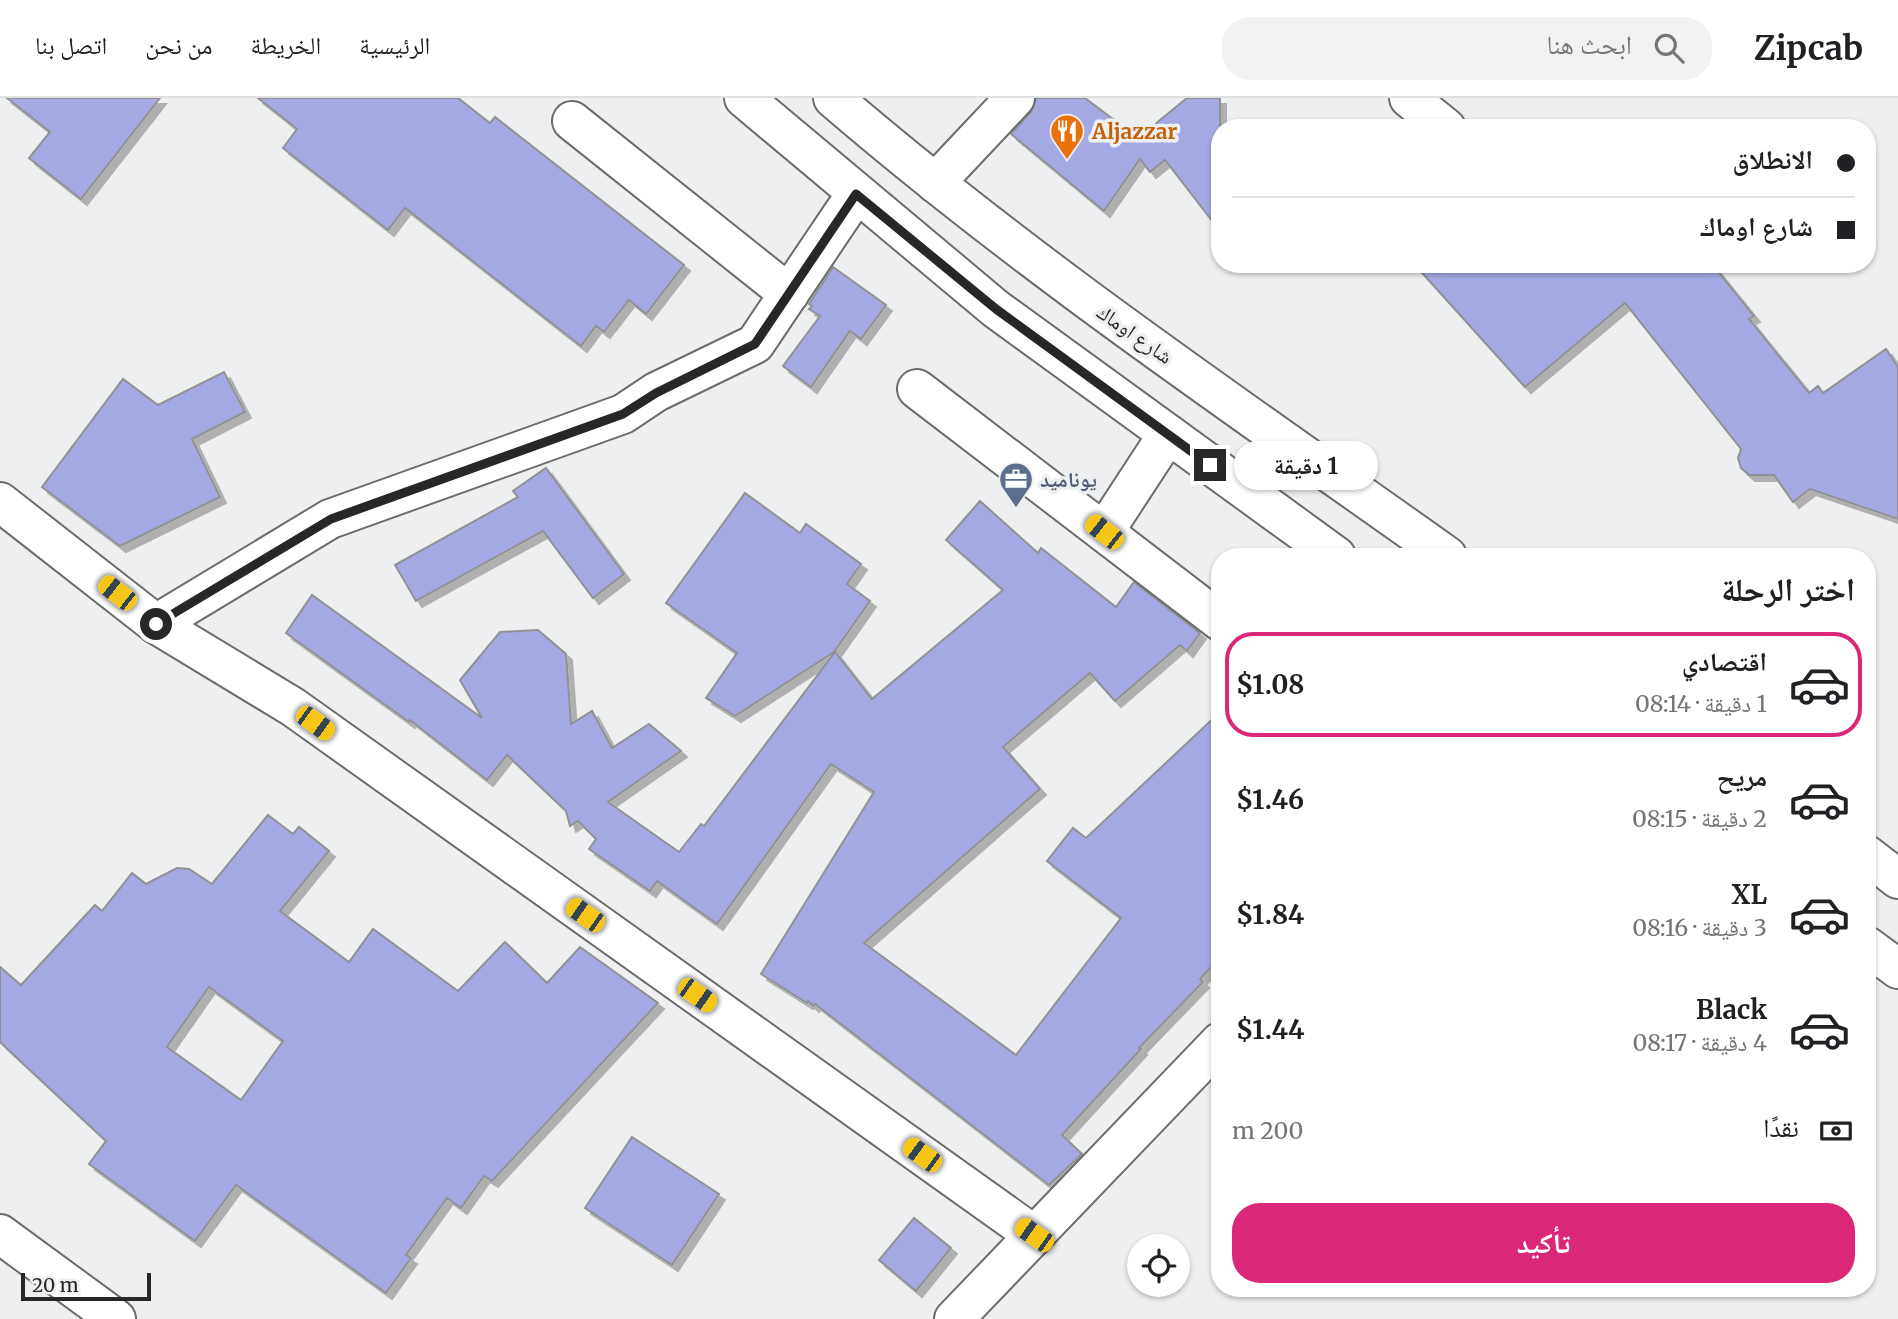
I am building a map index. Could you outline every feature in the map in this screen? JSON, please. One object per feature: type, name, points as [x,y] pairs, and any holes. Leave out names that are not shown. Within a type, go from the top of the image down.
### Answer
[{"type":"street","points":[[744,98],[996,309],[1325,548]]},
{"type":"street","name":"شارع اوماك","points":[[833,98],[1049,274],[1436,548]]},
{"type":"street","points":[[935,183],[1015,98]]},
{"type":"street","points":[[1409,98],[1435,119]]},
{"type":"street","points":[[572,121],[789,294]]},
{"type":"street","points":[[156,624],[331,519],[623,414],[656,393],[755,344],[856,194]]},
{"type":"street","points":[[917,388],[1211,614]]},
{"type":"street","points":[[1104,532],[1168,434]]},
{"type":"street","points":[[0,502],[156,624],[293,707],[1034,1235]]},
{"type":"street","points":[[1876,862],[1898,879]]},
{"type":"street","points":[[1876,953],[1898,969]]},
{"type":"street","points":[[954,1319],[1211,1051]]},
{"type":"street","points":[[0,1234],[116,1319]]},
{"type":"building","points":[[7,98],[160,98],[81,199],[29,158],[50,132]]},
{"type":"building","points":[[258,98],[458,98],[490,123],[495,117],[684,265],[646,314],[629,300],[604,332],[596,326],[581,346],[405,208],[388,230],[283,148],[297,129]]},
{"type":"building","points":[[1036,98],[1085,98],[1138,138],[1187,98],[1220,98],[1220,119],[1211,119],[1211,219],[1165,160],[1150,172],[1140,159],[1104,211],[1011,134],[1031,112]]},
{"type":"building","points":[[833,267],[886,305],[861,339],[850,331],[811,387],[783,366],[820,316],[809,309],[812,306],[809,304]]},
{"type":"building","points":[[1422,273],[1719,273],[1754,316],[1749,319],[1809,393],[1818,386],[1823,393],[1886,349],[1898,367],[1898,519],[1810,489],[1793,502],[1774,475],[1749,475],[1741,468],[1738,458],[1741,449],[1625,303],[1525,387]]},
{"type":"building","points":[[224,372],[245,412],[192,439],[220,497],[120,546],[42,487],[123,379],[158,405]]},
{"type":"building","points":[[546,468],[624,574],[593,598],[543,531],[416,601],[395,565],[518,497],[513,491]]},
{"type":"building","points":[[745,493],[800,533],[806,524],[861,564],[847,584],[870,601],[834,652],[735,716],[706,698],[737,653],[666,603]]},
{"type":"building","points":[[980,501],[1038,553],[1041,548],[1116,607],[1134,582],[1200,633],[1187,651],[1180,645],[1115,701],[1090,673],[1003,747],[1040,789],[864,943],[1016,1055],[1121,918],[1047,861],[1073,828],[1086,838],[1211,720],[1211,967],[1200,979],[1203,982],[1139,1048],[1141,1049],[1062,1135],[1082,1154],[1049,1185],[815,1004],[813,1006],[808,1001],[807,1003],[761,974],[874,792],[831,764],[717,924],[657,881],[650,891],[589,849],[596,839],[578,821],[570,826],[566,811],[507,755],[487,780],[410,720],[409,722],[286,633],[312,595],[482,718],[460,680],[500,632],[538,630],[566,654],[571,724],[592,711],[612,748],[649,724],[681,751],[608,802],[679,852],[701,824],[704,826],[835,652],[872,699],[1003,590],[946,540]]},
{"type":"building","points":[[268,815],[293,834],[299,827],[329,851],[280,911],[349,962],[373,929],[458,991],[505,942],[547,983],[580,947],[658,1003],[492,1181],[484,1176],[461,1208],[447,1198],[406,1255],[411,1258],[386,1293],[236,1185],[195,1241],[89,1164],[106,1141],[0,1042],[0,967],[21,985],[95,905],[102,911],[132,873],[146,884],[177,868],[189,869],[212,884]],"holes":[[[209,987],[283,1041],[241,1100],[167,1047]]]},
{"type":"building","points":[[632,1137],[719,1194],[672,1265],[585,1208]]},
{"type":"building","points":[[914,1218],[951,1248],[916,1291],[879,1260]]},
{"type":"place","name":"Aljazzar","points":[[1067,161]]},
{"type":"place","name":"يوناميد","points":[[1016,509]]},
{"type":"route","points":[[156,624],[331,519],[623,414],[690,374],[755,344],[856,194],[996,309],[1210,465]]}]
